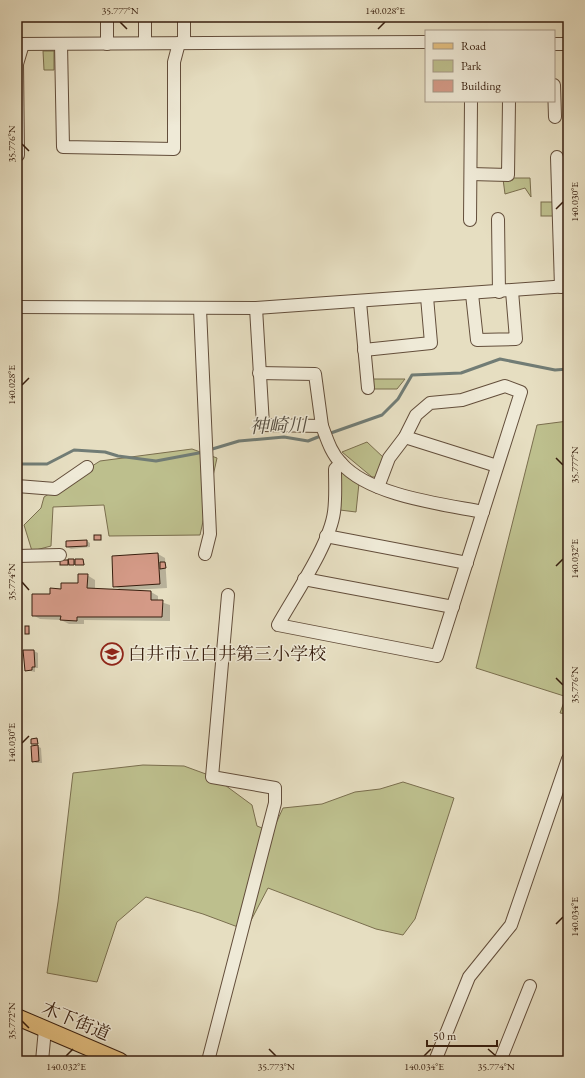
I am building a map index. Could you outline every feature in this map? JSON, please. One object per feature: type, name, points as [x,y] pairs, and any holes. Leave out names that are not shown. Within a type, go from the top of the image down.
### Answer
[{"type":"main road","name":"木下街道","points":[[17,1017],[120,1061]]},
{"type":"street","points":[[107,17],[107,44]]},
{"type":"street","points":[[145,17],[145,43]]},
{"type":"street","points":[[62,44],[63,147],[175,153],[174,62],[181,43],[184,17]]},
{"type":"street","points":[[18,155],[17,64],[20,44],[425,42]]},
{"type":"street","points":[[555,44],[568,44]]},
{"type":"street","points":[[470,220],[471,102]]},
{"type":"street","points":[[471,174],[508,175],[510,102]]},
{"type":"street","points":[[555,102],[555,117]]},
{"type":"street","points":[[17,307],[200,309],[256,308],[565,287],[557,157]]},
{"type":"street","points":[[498,219],[499,292]]},
{"type":"street","points":[[472,294],[477,340],[516,339],[512,291]]},
{"type":"street","points":[[364,350],[431,343],[427,297]]},
{"type":"street","points":[[360,302],[368,388]]},
{"type":"street","points":[[256,308],[263,425],[322,426]]},
{"type":"street","points":[[200,309],[210,534],[206,554]]},
{"type":"street","points":[[259,374],[315,374],[322,426],[329,445],[341,463],[360,479],[378,487],[425,500],[483,512]]},
{"type":"street","points":[[341,463],[335,469],[334,513],[326,536],[278,625],[437,656],[454,606],[520,392],[505,386],[462,400],[430,403],[416,415],[405,437],[389,458],[378,487]]},
{"type":"street","points":[[405,437],[497,466]]},
{"type":"street","points":[[17,486],[55,489],[87,467]]},
{"type":"street","points":[[326,536],[467,563]]},
{"type":"street","points":[[17,556],[60,555]]},
{"type":"street","points":[[304,579],[454,606]]},
{"type":"street","points":[[208,1061],[275,803],[275,788],[212,777],[228,595]]},
{"type":"street","points":[[436,1061],[469,978],[511,925],[568,759]]},
{"type":"street","points":[[500,1061],[530,986]]},
{"type":"street","points":[[42,1061],[45,1029]]},
{"type":"green space","points":[[43,51],[54,51],[54,70],[44,70]]},
{"type":"green space","points":[[513,178],[530,178],[531,197],[525,188],[505,194],[503,179],[513,180]]},
{"type":"green space","points":[[541,202],[555,202],[555,216],[541,216]]},
{"type":"green space","points":[[373,379],[405,379],[397,389],[374,389]]},
{"type":"green space","points":[[568,421],[568,687],[564,696],[476,668],[537,425]]},
{"type":"green space","points":[[367,442],[384,458],[377,477],[372,477],[342,452]]},
{"type":"green space","points":[[192,449],[217,458],[200,535],[109,536],[104,505],[53,507],[51,546],[32,551],[24,525],[41,508],[44,497],[100,461]]},
{"type":"green space","points":[[341,471],[346,472],[359,483],[356,512],[340,510],[339,475]]},
{"type":"green space","points":[[568,691],[568,714],[560,713]]},
{"type":"green space","points":[[143,765],[184,766],[214,777],[252,805],[257,826],[272,832],[283,808],[322,804],[355,792],[380,789],[403,782],[454,798],[415,919],[403,935],[376,929],[268,888],[246,930],[203,914],[146,897],[117,922],[97,982],[47,973],[58,902],[73,773]]},
{"type":"building","points":[[94,535],[101,535],[101,540],[94,540]]},
{"type":"building","points":[[87,540],[87,546],[66,547],[66,541]]},
{"type":"building","points":[[158,553],[160,584],[113,587],[112,556]]},
{"type":"building","points":[[68,559],[74,559],[74,565],[69,565]]},
{"type":"building","points":[[75,559],[83,559],[84,565],[75,565]]},
{"type":"building","points":[[60,560],[68,560],[68,565],[60,565]]},
{"type":"building","points":[[160,562],[165,562],[166,568],[160,569]]},
{"type":"building","points":[[78,574],[88,574],[87,588],[151,591],[151,600],[163,600],[162,617],[77,617],[77,621],[60,620],[61,616],[32,616],[32,594],[50,594],[50,588],[61,589],[61,583],[78,583]]},
{"type":"building","points":[[25,626],[29,626],[29,634],[25,634]]},
{"type":"building","points":[[23,650],[34,650],[35,667],[32,667],[32,670],[25,671]]},
{"type":"building","points":[[37,738],[38,744],[31,744],[31,739]]},
{"type":"building","points":[[38,745],[39,761],[32,762],[31,746]]},
{"type":"waterway","name":"神崎川","points":[[328,434],[382,415],[398,399],[412,375],[461,373],[500,359],[555,370],[568,369]]},
{"type":"waterway","name":"神崎川","points":[[209,450],[239,441],[284,437],[308,441],[323,435]]},
{"type":"waterway","name":"神崎川","points":[[17,464],[47,464],[74,450],[105,452],[118,456],[156,461],[204,452]]},
{"type":"place","name":"白井市立白井第三小学校","points":[[112,654]]}]
